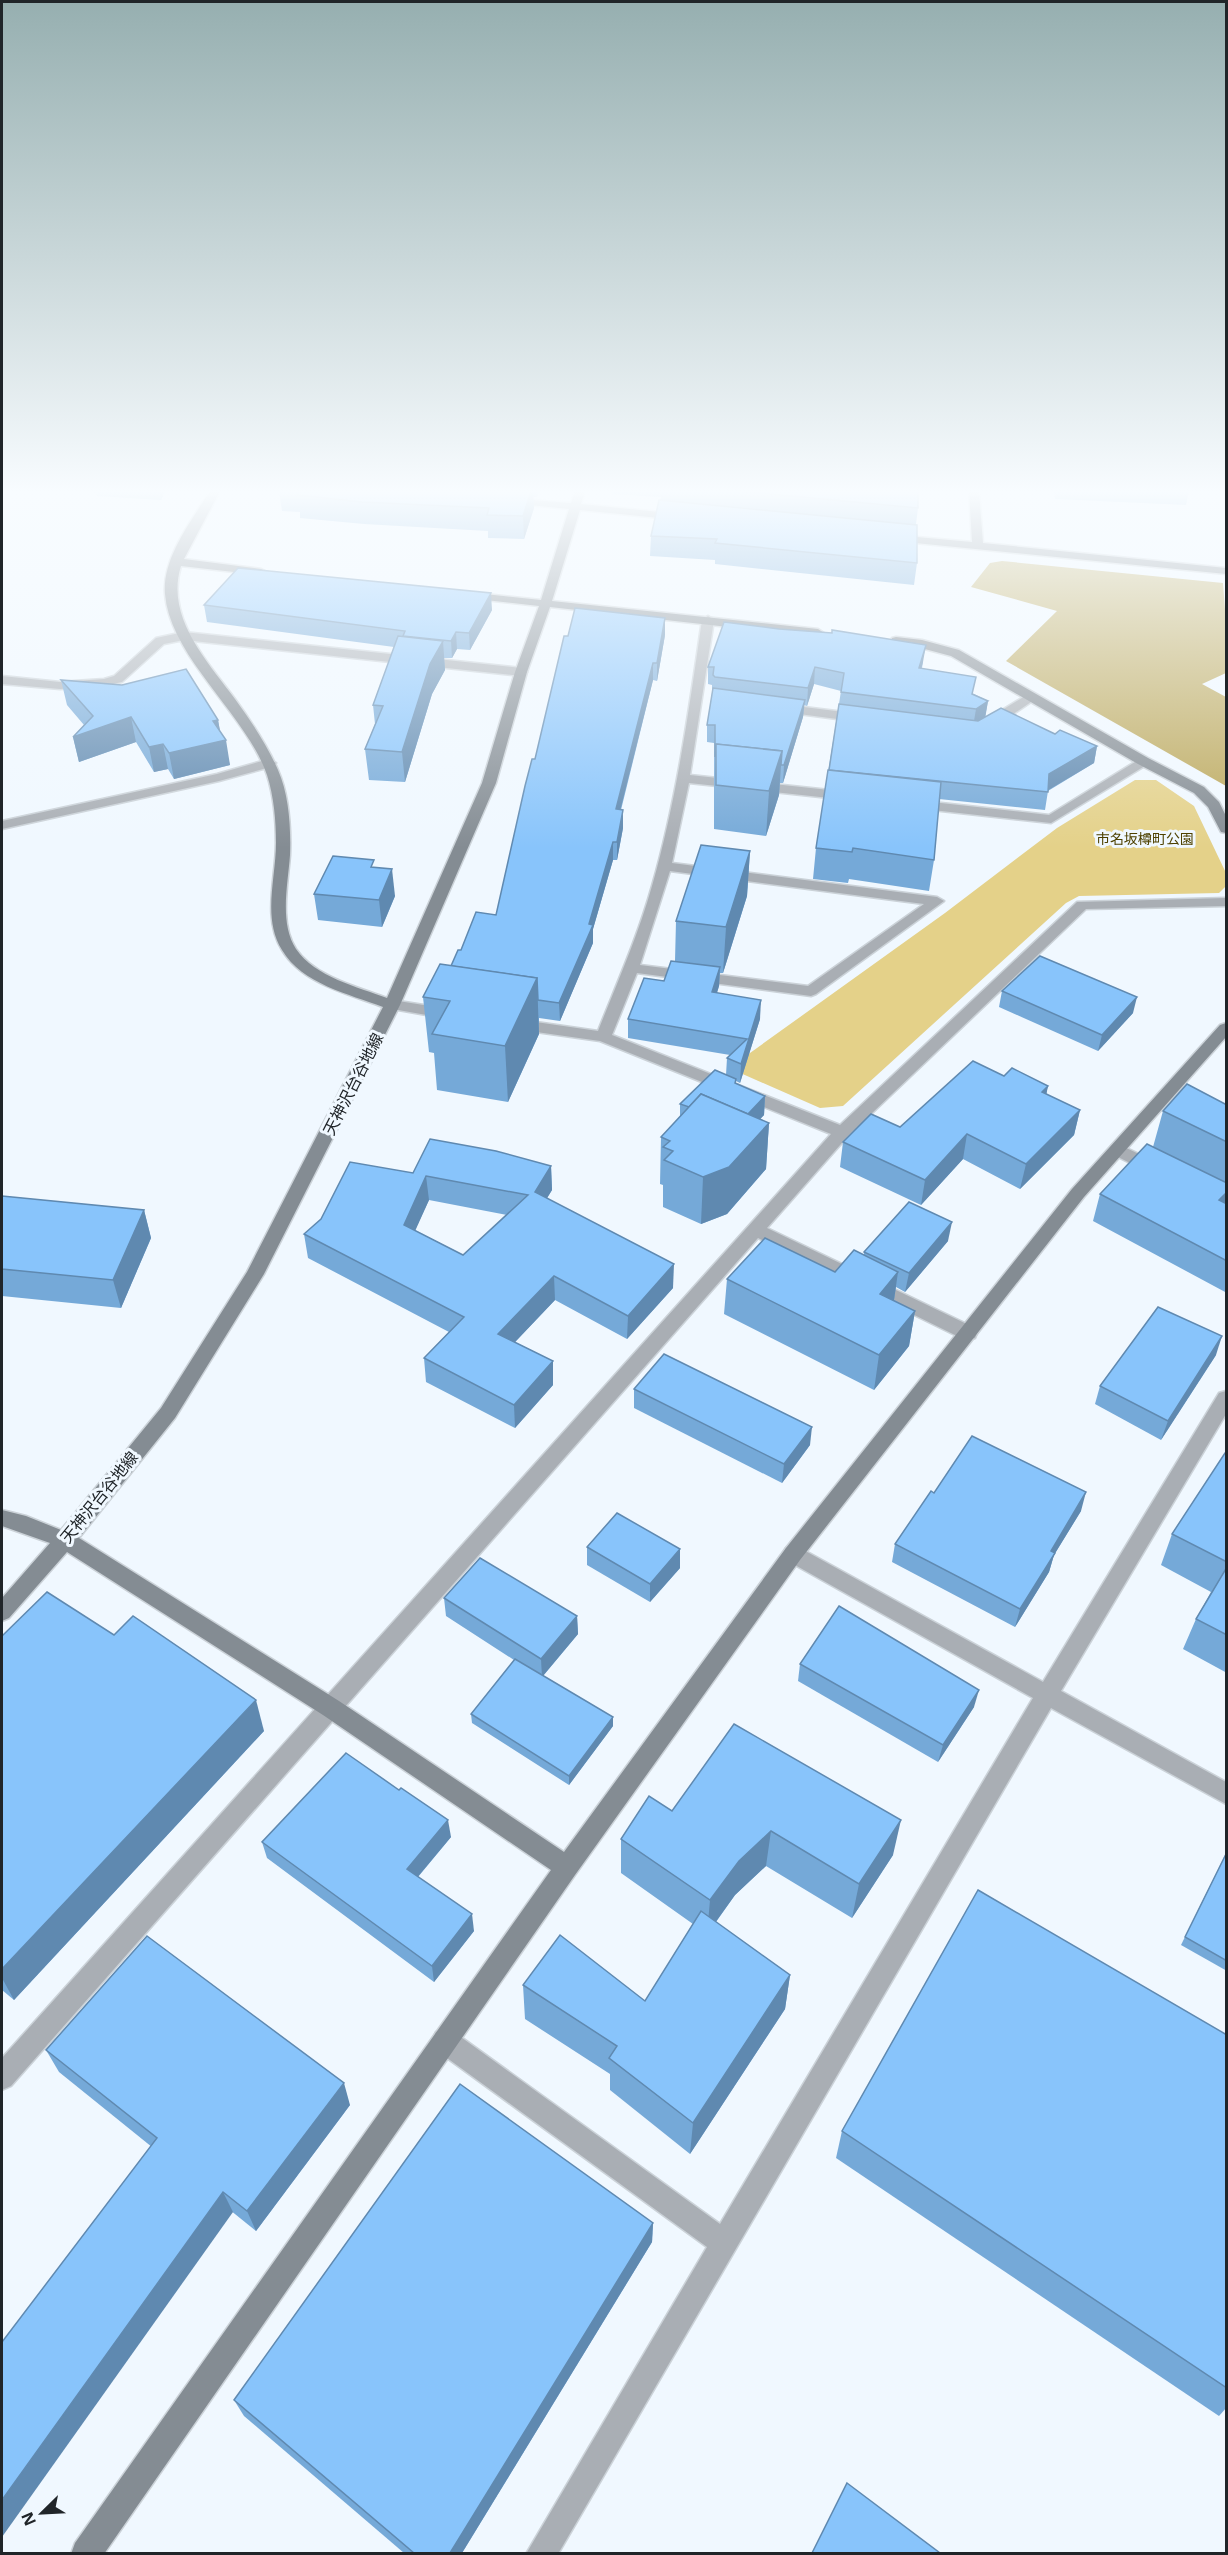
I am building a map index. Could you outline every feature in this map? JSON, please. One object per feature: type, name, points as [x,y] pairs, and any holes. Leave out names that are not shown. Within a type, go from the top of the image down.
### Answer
[{"type":"street","points":[[176,610],[184,636],[232,704],[269,763],[275,779],[281,811],[283,843],[279,926],[289,952],[303,965],[321,976],[392,1005],[462,1016]]},
{"type":"street","name":"天神沢台谷地線","points":[[2,1612],[65,1540],[168,1413],[255,1274],[392,1005],[489,783],[521,672],[543,610]]},
{"type":"street","points":[[615,610],[827,634]]},
{"type":"street","points":[[603,1037],[631,968],[665,866],[702,699],[708,620]]},
{"type":"street","points":[[2,680],[82,686],[110,682],[118,679],[160,641],[184,636],[521,672]]},
{"type":"street","points":[[886,640],[922,644],[954,653],[1143,761],[1199,790],[1214,805],[1227,829]]},
{"type":"street","points":[[976,733],[1030,697]]},
{"type":"street","points":[[766,707],[871,720]]},
{"type":"street","points":[[896,802],[1051,819],[1143,761]]},
{"type":"street","points":[[2,825],[219,777],[269,763]]},
{"type":"street","points":[[683,778],[861,798]]},
{"type":"street","points":[[631,968],[811,991],[937,901],[665,866]]},
{"type":"street","points":[[2,2077],[842,1132],[1082,905],[1227,902]]},
{"type":"street","points":[[497,1021],[603,1037],[842,1132]]},
{"type":"street","points":[[87,2553],[567,1867],[793,1554],[1078,1193],[1227,1028]]},
{"type":"street","points":[[1118,1150],[1167,1175]]},
{"type":"street","points":[[755,1229],[968,1333]]},
{"type":"street","points":[[541,2553],[1047,1695],[1227,1398]]},
{"type":"street","points":[[2,1518],[26,1524],[65,1540],[331,1708],[567,1867]]},
{"type":"street","points":[[793,1554],[1227,1794]]},
{"type":"street","points":[[446,2041],[723,2242]]},
{"type":"green space","name":"市名坂樽町公園","points":[[1135,780],[1156,780],[1194,806],[1226,873],[1226,886],[1219,893],[1079,896],[1066,903],[843,1106],[820,1108],[729,1068],[945,913],[1057,828]]},
{"type":"shaded area","points":[[1054,610],[1225,610],[1226,673],[1202,684],[1226,697],[1226,786],[1006,661],[1057,611]]},
{"type":"building","points":[[244,610],[482,610],[469,633],[456,632],[451,641],[403,636],[405,631]]},
{"type":"building","points":[[574,610],[665,618],[657,663],[653,663],[616,809],[623,810],[617,842],[613,842],[589,924],[593,925],[559,1003],[538,1000],[537,978],[451,966],[458,950],[461,950],[476,912],[496,915],[525,786],[532,759],[535,759],[564,636],[568,636]]},
{"type":"building","points":[[724,622],[832,633],[832,630],[926,645],[919,668],[976,677],[972,694],[988,701],[976,709],[841,692],[844,673],[815,667],[808,688],[715,677],[714,667],[708,667]]},
{"type":"building","points":[[398,636],[443,641],[430,664],[402,752],[365,749],[383,706],[373,705]]},
{"type":"building","points":[[186,669],[218,720],[213,721],[226,740],[169,753],[163,744],[149,747],[131,717],[73,737],[93,716],[61,680],[122,685]]},
{"type":"building","points":[[713,688],[805,700],[784,765],[781,765],[782,751],[716,744],[715,757],[715,725],[707,725]]},
{"type":"building","points":[[839,704],[978,721],[1001,708],[1055,734],[1060,730],[1097,746],[1049,774],[1048,792],[829,770]]},
{"type":"building","points":[[716,744],[782,751],[769,791],[716,785]]},
{"type":"building","points":[[828,770],[941,782],[934,860],[853,848],[852,852],[816,848]]},
{"type":"building","points":[[701,845],[750,851],[726,927],[676,921]]},
{"type":"building","points":[[333,856],[374,860],[371,867],[392,869],[379,900],[314,894]]},
{"type":"building","points":[[1040,956],[1137,997],[1102,1035],[1002,991]]},
{"type":"building","points":[[671,961],[720,967],[712,992],[761,1000],[741,1064],[727,1058],[747,1039],[628,1019],[644,978],[664,981]]},
{"type":"building","points":[[440,964],[537,978],[505,1046],[432,1034],[450,1001],[423,997]]},
{"type":"building","points":[[973,1061],[1004,1076],[1012,1068],[1048,1086],[1042,1092],[1080,1110],[1026,1164],[967,1134],[925,1180],[843,1142],[871,1114],[900,1127]]},
{"type":"building","points":[[715,1070],[736,1079],[735,1083],[765,1096],[748,1114],[701,1094],[689,1107],[680,1104]]},
{"type":"building","points":[[1187,1084],[1227,1105],[1227,1142],[1163,1111]]},
{"type":"building","points":[[701,1094],[769,1123],[729,1167],[703,1177],[664,1160],[673,1151],[663,1147],[670,1141],[661,1137]]},
{"type":"building","points":[[430,1139],[496,1151],[551,1166],[535,1192],[674,1264],[628,1316],[554,1276],[498,1334],[553,1361],[514,1405],[424,1358],[464,1317],[304,1234],[321,1219],[350,1162],[413,1173]],"holes":[[[426,1176],[528,1195],[463,1255],[404,1225]]]},
{"type":"building","points":[[1147,1144],[1227,1183],[1227,1192],[1219,1200],[1227,1204],[1227,1261],[1100,1194]]},
{"type":"building","points":[[2,1196],[144,1210],[113,1280],[2,1269]]},
{"type":"building","points":[[909,1202],[952,1222],[909,1273],[864,1252]]},
{"type":"building","points":[[765,1238],[835,1272],[854,1250],[898,1272],[880,1294],[915,1311],[879,1355],[727,1279]]},
{"type":"building","points":[[1158,1307],[1222,1336],[1168,1421],[1100,1386]]},
{"type":"building","points":[[664,1354],[812,1427],[784,1464],[634,1389]]},
{"type":"building","points":[[972,1436],[1086,1492],[1051,1551],[1055,1553],[1020,1609],[895,1544],[931,1491],[934,1493]]},
{"type":"building","points":[[1227,1453],[1227,1562],[1172,1534]]},
{"type":"building","points":[[617,1513],[680,1549],[650,1584],[587,1547]]},
{"type":"building","points":[[480,1558],[577,1616],[541,1659],[444,1598]]},
{"type":"building","points":[[1227,1567],[1227,1635],[1196,1619]]},
{"type":"building","points":[[47,1592],[114,1635],[133,1616],[256,1700],[2,1969],[2,1636]]},
{"type":"building","points":[[839,1606],[979,1690],[943,1745],[800,1664]]},
{"type":"building","points":[[515,1659],[613,1717],[569,1776],[471,1714]]},
{"type":"building","points":[[734,1724],[901,1820],[859,1884],[771,1831],[739,1861],[710,1900],[621,1839],[649,1796],[672,1811]]},
{"type":"building","points":[[346,1753],[399,1790],[401,1788],[448,1820],[407,1869],[472,1914],[432,1966],[262,1842]]},
{"type":"building","points":[[1227,1852],[1227,1961],[1185,1937]]},
{"type":"building","points":[[978,1890],[1227,2035],[1227,2388],[842,2131]]},
{"type":"building","points":[[701,1911],[790,1975],[693,2123],[609,2058],[617,2046],[523,1985],[560,1935],[645,2001]]},
{"type":"building","points":[[147,1936],[344,2083],[247,2211],[223,2192],[2,2500],[2,2342],[157,2138],[46,2050]]},
{"type":"building","points":[[460,2084],[653,2223],[450,2553],[414,2553],[234,2400]]},
{"type":"building","points":[[847,2483],[940,2553],[812,2553]]}]
